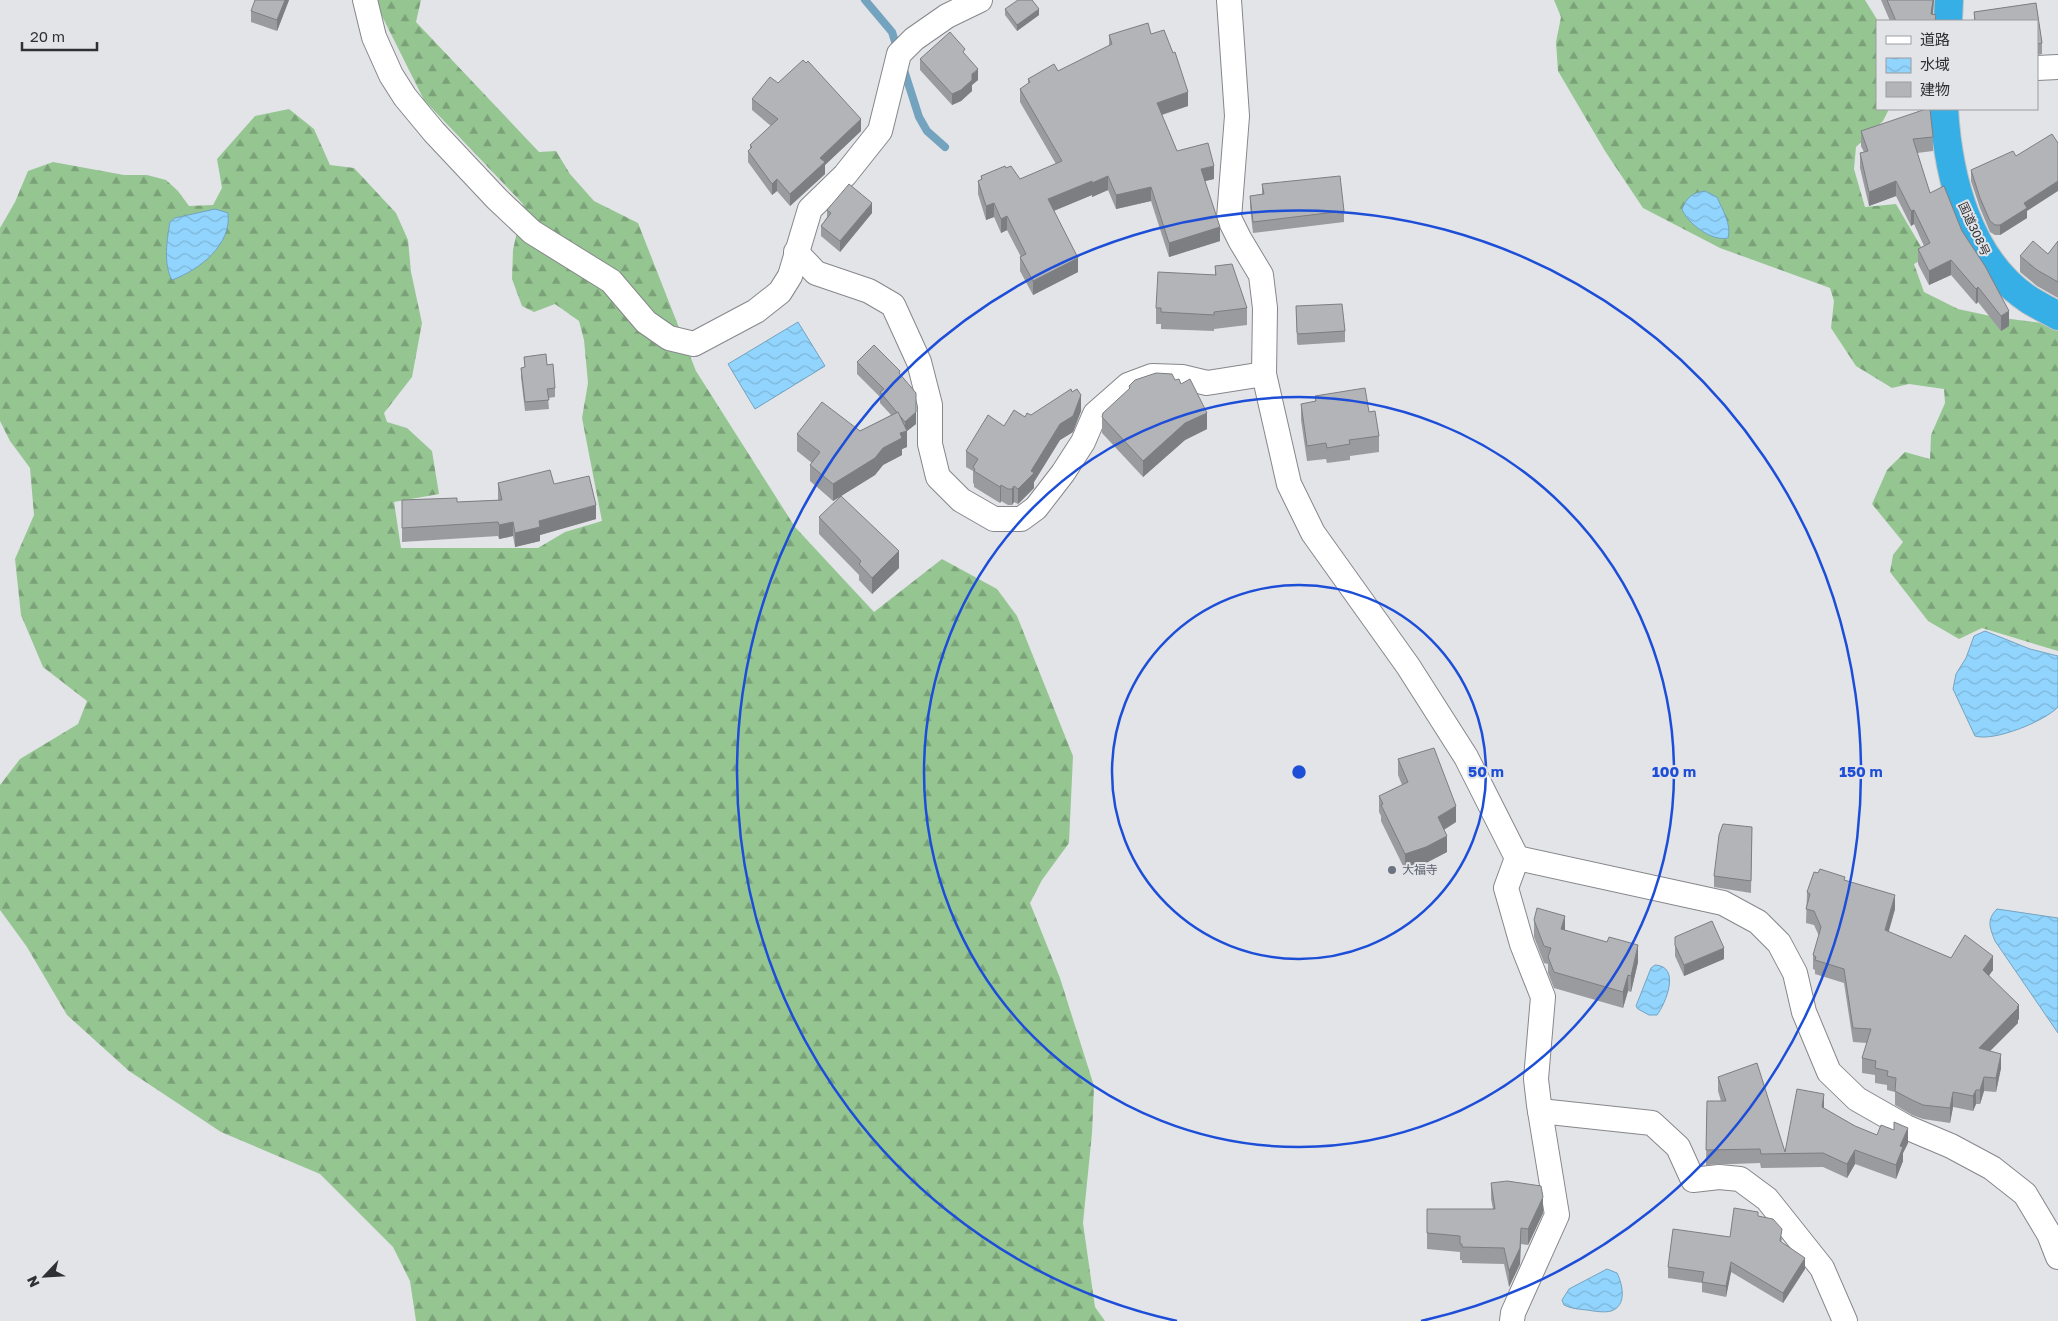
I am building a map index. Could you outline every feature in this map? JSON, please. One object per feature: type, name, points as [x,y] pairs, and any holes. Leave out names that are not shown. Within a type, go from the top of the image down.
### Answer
[{"type":"highway","points":[[1948,20],[1949,0]]},
{"type":"highway","name":"国道308号","points":[[1944,110],[1947,140],[1956,189],[1976,237],[1988,259],[2005,279],[2027,298],[2058,316]]},
{"type":"street","points":[[365,0],[374,37],[391,75],[405,97],[434,132],[532,232],[611,281],[646,322],[669,338],[694,344],[756,311],[780,292],[790,276],[810,210],[845,175],[880,131],[899,54],[914,39],[947,16],[980,0]]},
{"type":"street","points":[[1229,0],[1237,116],[1229,218],[1261,275],[1265,308],[1264,374],[1289,484],[1313,534],[1413,674],[1466,757],[1517,858],[1506,888],[1522,944],[1543,997],[1536,1079],[1557,1215],[1513,1313],[1512,1321]]},
{"type":"street","points":[[2038,68],[2058,67]]},
{"type":"street","points":[[796,252],[816,273],[869,291],[893,304],[919,362],[930,405],[930,444],[938,477],[961,500],[994,519],[1021,519],[1036,508],[1083,442],[1095,414],[1128,385],[1152,376],[1182,377],[1207,383],[1264,374]]},
{"type":"street","points":[[1517,858],[1723,903],[1758,922],[1779,943],[1795,973],[1804,1012],[1830,1072],[1856,1099],[1906,1127],[1952,1146],[1992,1168],[2025,1194],[2050,1234],[2058,1256]]},
{"type":"street","points":[[1540,1111],[1652,1122],[1678,1147],[1693,1180],[1740,1179],[1767,1199],[1822,1268],[1845,1321]]},
{"type":"green space","points":[[378,0],[421,0],[416,22],[539,152],[556,151],[570,174],[594,201],[638,223],[696,371],[795,527],[874,612],[942,559],[997,589],[1017,616],[1073,756],[1069,843],[1042,880],[1030,903],[1060,978],[1094,1086],[1092,1133],[1083,1223],[1095,1307],[1105,1321],[416,1321],[410,1281],[393,1247],[320,1174],[221,1132],[129,1071],[67,1015],[27,947],[0,910],[0,785],[20,759],[78,724],[87,701],[43,667],[21,615],[15,559],[34,515],[30,468],[10,441],[0,421],[0,228],[15,202],[28,171],[53,162],[124,175],[147,175],[166,180],[178,191],[189,206],[213,205],[222,188],[217,159],[255,116],[289,109],[314,129],[330,165],[354,168],[396,213],[408,240],[411,272],[422,323],[412,377],[384,413],[387,422],[407,428],[432,451],[439,494],[394,502],[401,548],[538,548],[565,532],[602,521],[582,418],[588,383],[584,340],[579,321],[555,304],[534,312],[522,306],[512,279],[513,250],[523,204],[424,100],[380,12]]},
{"type":"green space","points":[[1554,0],[1865,0],[1877,20],[1876,110],[1888,110],[1883,121],[1856,147],[1854,169],[1865,207],[1896,204],[1927,257],[1914,264],[1924,292],[1958,309],[1995,317],[2051,324],[2058,328],[2058,651],[1982,628],[1959,639],[1928,621],[1890,572],[1893,555],[1903,542],[1872,504],[1887,470],[1905,452],[1930,459],[1931,435],[1945,403],[1944,389],[1909,384],[1892,388],[1856,366],[1831,328],[1834,301],[1830,288],[1720,248],[1643,208],[1605,151],[1558,71],[1556,42],[1561,17]]},
{"type":"water","points":[[1705,191],[1717,197],[1728,222],[1728,238],[1715,237],[1701,230],[1689,220],[1682,209],[1690,196]]},
{"type":"water","points":[[215,209],[228,213],[228,225],[225,236],[219,246],[203,263],[172,280],[167,267],[167,244],[170,222],[175,218]]},
{"type":"water","points":[[798,322],[825,366],[755,409],[728,364]]},
{"type":"water","points":[[1985,631],[2030,649],[2058,656],[2058,707],[2051,713],[2019,729],[1983,737],[1975,736],[1953,689],[1956,674],[1966,658],[1974,636]]},
{"type":"water","points":[[1997,909],[2058,918],[2058,1033],[1995,941],[1990,921]]},
{"type":"water","points":[[1655,965],[1663,967],[1668,972],[1669,986],[1657,1015],[1649,1015],[1636,1006],[1651,968]]},
{"type":"water","points":[[1607,1269],[1617,1273],[1621,1283],[1622,1300],[1620,1305],[1608,1312],[1599,1312],[1576,1309],[1564,1305],[1562,1300],[1569,1289]]},
{"type":"building","points":[[255,0],[285,0],[277,20],[251,11]]},
{"type":"building","points":[[1018,0],[1032,0],[1039,9],[1017,25],[1005,9]]},
{"type":"building","points":[[1887,0],[1933,0],[1931,14],[1936,15],[1935,20],[1896,20]]},
{"type":"building","points":[[2036,3],[2042,43],[2038,44],[2038,20],[1975,20],[1974,12]]},
{"type":"building","points":[[1148,23],[1151,34],[1164,30],[1173,53],[1175,52],[1188,92],[1157,103],[1177,151],[1208,143],[1214,166],[1201,169],[1220,227],[1169,243],[1151,187],[1116,195],[1108,176],[1048,199],[1078,258],[1033,281],[1020,257],[1026,254],[1007,216],[1001,219],[994,203],[986,206],[978,181],[982,179],[981,176],[1005,166],[1006,168],[1011,166],[1020,179],[1062,161],[1020,89],[1030,82],[1028,79],[1054,64],[1058,71],[1112,44],[1109,35]]},
{"type":"building","points":[[950,32],[965,49],[963,52],[978,69],[972,74],[972,80],[961,90],[952,94],[920,59]]},
{"type":"building","points":[[803,60],[806,63],[808,61],[861,119],[820,158],[825,162],[790,194],[777,179],[772,184],[748,151],[752,147],[750,145],[778,119],[752,99],[770,77],[778,83]]},
{"type":"building","points":[[1923,110],[1930,110],[1933,137],[1913,139],[1930,193],[1944,186],[1962,231],[1985,266],[2009,311],[2001,316],[1978,287],[1976,289],[1951,260],[1929,271],[1918,249],[1930,243],[1914,210],[1911,211],[1896,181],[1869,192],[1860,153],[1868,151],[1861,131]]},
{"type":"building","points":[[2052,134],[2058,143],[2058,181],[2024,203],[2027,208],[2000,225],[1995,225],[1990,221],[1971,170],[2013,151],[2016,156]]},
{"type":"building","points":[[1340,176],[1344,211],[1253,222],[1250,196],[1264,194],[1262,184]]},
{"type":"building","points":[[849,184],[872,203],[840,241],[821,226],[831,213],[827,210]]},
{"type":"building","points":[[2033,241],[2048,254],[2058,241],[2058,282],[2037,270],[2020,256]]},
{"type":"building","points":[[1232,264],[1247,308],[1214,312],[1214,315],[1161,312],[1161,308],[1156,308],[1158,272],[1216,275],[1215,266]]},
{"type":"building","points":[[1342,304],[1345,331],[1298,334],[1296,306]]},
{"type":"building","points":[[874,345],[900,371],[899,373],[916,393],[916,412],[905,422],[880,392],[884,389],[857,362]]},
{"type":"building","points":[[546,354],[547,365],[553,364],[555,388],[547,389],[549,400],[525,402],[521,368],[525,367],[524,357]]},
{"type":"building","points":[[1156,373],[1172,374],[1175,380],[1179,379],[1181,384],[1190,379],[1207,413],[1185,423],[1143,461],[1102,417],[1103,413],[1130,388],[1129,386],[1135,380]]},
{"type":"building","points":[[1365,388],[1369,412],[1375,411],[1379,436],[1349,440],[1350,444],[1327,448],[1326,443],[1307,446],[1301,404],[1316,401],[1315,396]]},
{"type":"building","points":[[1071,389],[1072,392],[1077,389],[1081,395],[1073,416],[1060,424],[1031,471],[1034,473],[1018,489],[1014,486],[1012,489],[1001,485],[1000,487],[974,471],[973,467],[978,459],[966,451],[988,415],[1004,426],[1014,410],[1025,417],[1027,413],[1031,415]]},
{"type":"building","points":[[822,402],[860,431],[898,412],[907,431],[900,433],[902,438],[883,448],[875,458],[833,484],[810,465],[820,452],[797,434]]},
{"type":"building","points":[[550,470],[554,484],[589,476],[596,505],[539,521],[540,527],[515,533],[513,522],[499,525],[498,522],[402,528],[402,500],[457,498],[457,502],[502,500],[498,483]]},
{"type":"building","points":[[841,496],[899,551],[872,578],[859,564],[861,561],[819,517]]},
{"type":"building","points":[[1434,748],[1456,806],[1438,817],[1447,836],[1426,847],[1405,854],[1381,805],[1383,804],[1379,796],[1408,782],[1398,759]]},
{"type":"building","points":[[1723,824],[1752,827],[1751,881],[1714,876],[1719,835]]},
{"type":"building","points":[[1820,869],[1845,877],[1844,880],[1895,895],[1885,930],[1951,958],[1965,935],[1993,956],[1983,970],[2019,1005],[1979,1048],[2001,1054],[1996,1078],[1984,1077],[1980,1090],[1976,1090],[1973,1096],[1953,1092],[1950,1108],[1923,1105],[1895,1091],[1896,1078],[1887,1076],[1888,1071],[1875,1068],[1876,1061],[1862,1058],[1871,1029],[1853,1028],[1844,969],[1815,960],[1816,957],[1813,955],[1821,927],[1814,911],[1806,909],[1810,894],[1807,892],[1814,872],[1818,873]]},
{"type":"building","points":[[1537,908],[1565,916],[1561,929],[1607,942],[1609,937],[1638,945],[1631,976],[1628,975],[1623,992],[1554,972],[1548,957],[1551,948],[1544,946],[1534,920]]},
{"type":"building","points":[[1712,921],[1724,948],[1684,965],[1675,945],[1675,937]]},
{"type":"building","points":[[1757,1063],[1785,1152],[1797,1089],[1824,1094],[1822,1107],[1855,1126],[1877,1135],[1881,1125],[1894,1130],[1894,1122],[1908,1128],[1900,1146],[1903,1147],[1896,1165],[1855,1150],[1847,1164],[1823,1153],[1761,1154],[1760,1149],[1706,1150],[1707,1101],[1726,1101],[1718,1077]]},
{"type":"building","points":[[1507,1181],[1541,1186],[1543,1197],[1528,1229],[1521,1228],[1520,1248],[1509,1271],[1504,1248],[1462,1247],[1460,1236],[1427,1233],[1427,1209],[1495,1209],[1491,1183]]},
{"type":"building","points":[[1734,1208],[1758,1212],[1758,1216],[1773,1219],[1782,1229],[1780,1241],[1805,1258],[1783,1293],[1731,1262],[1726,1286],[1702,1282],[1704,1272],[1668,1267],[1673,1229],[1730,1237]]},
{"type":"waterway","points":[[865,0],[892,32],[898,51]]},
{"type":"waterway","points":[[903,67],[919,117],[927,131],[945,147]]},
{"type":"place","name":"大福寺","points":[[1392,870]]}]
